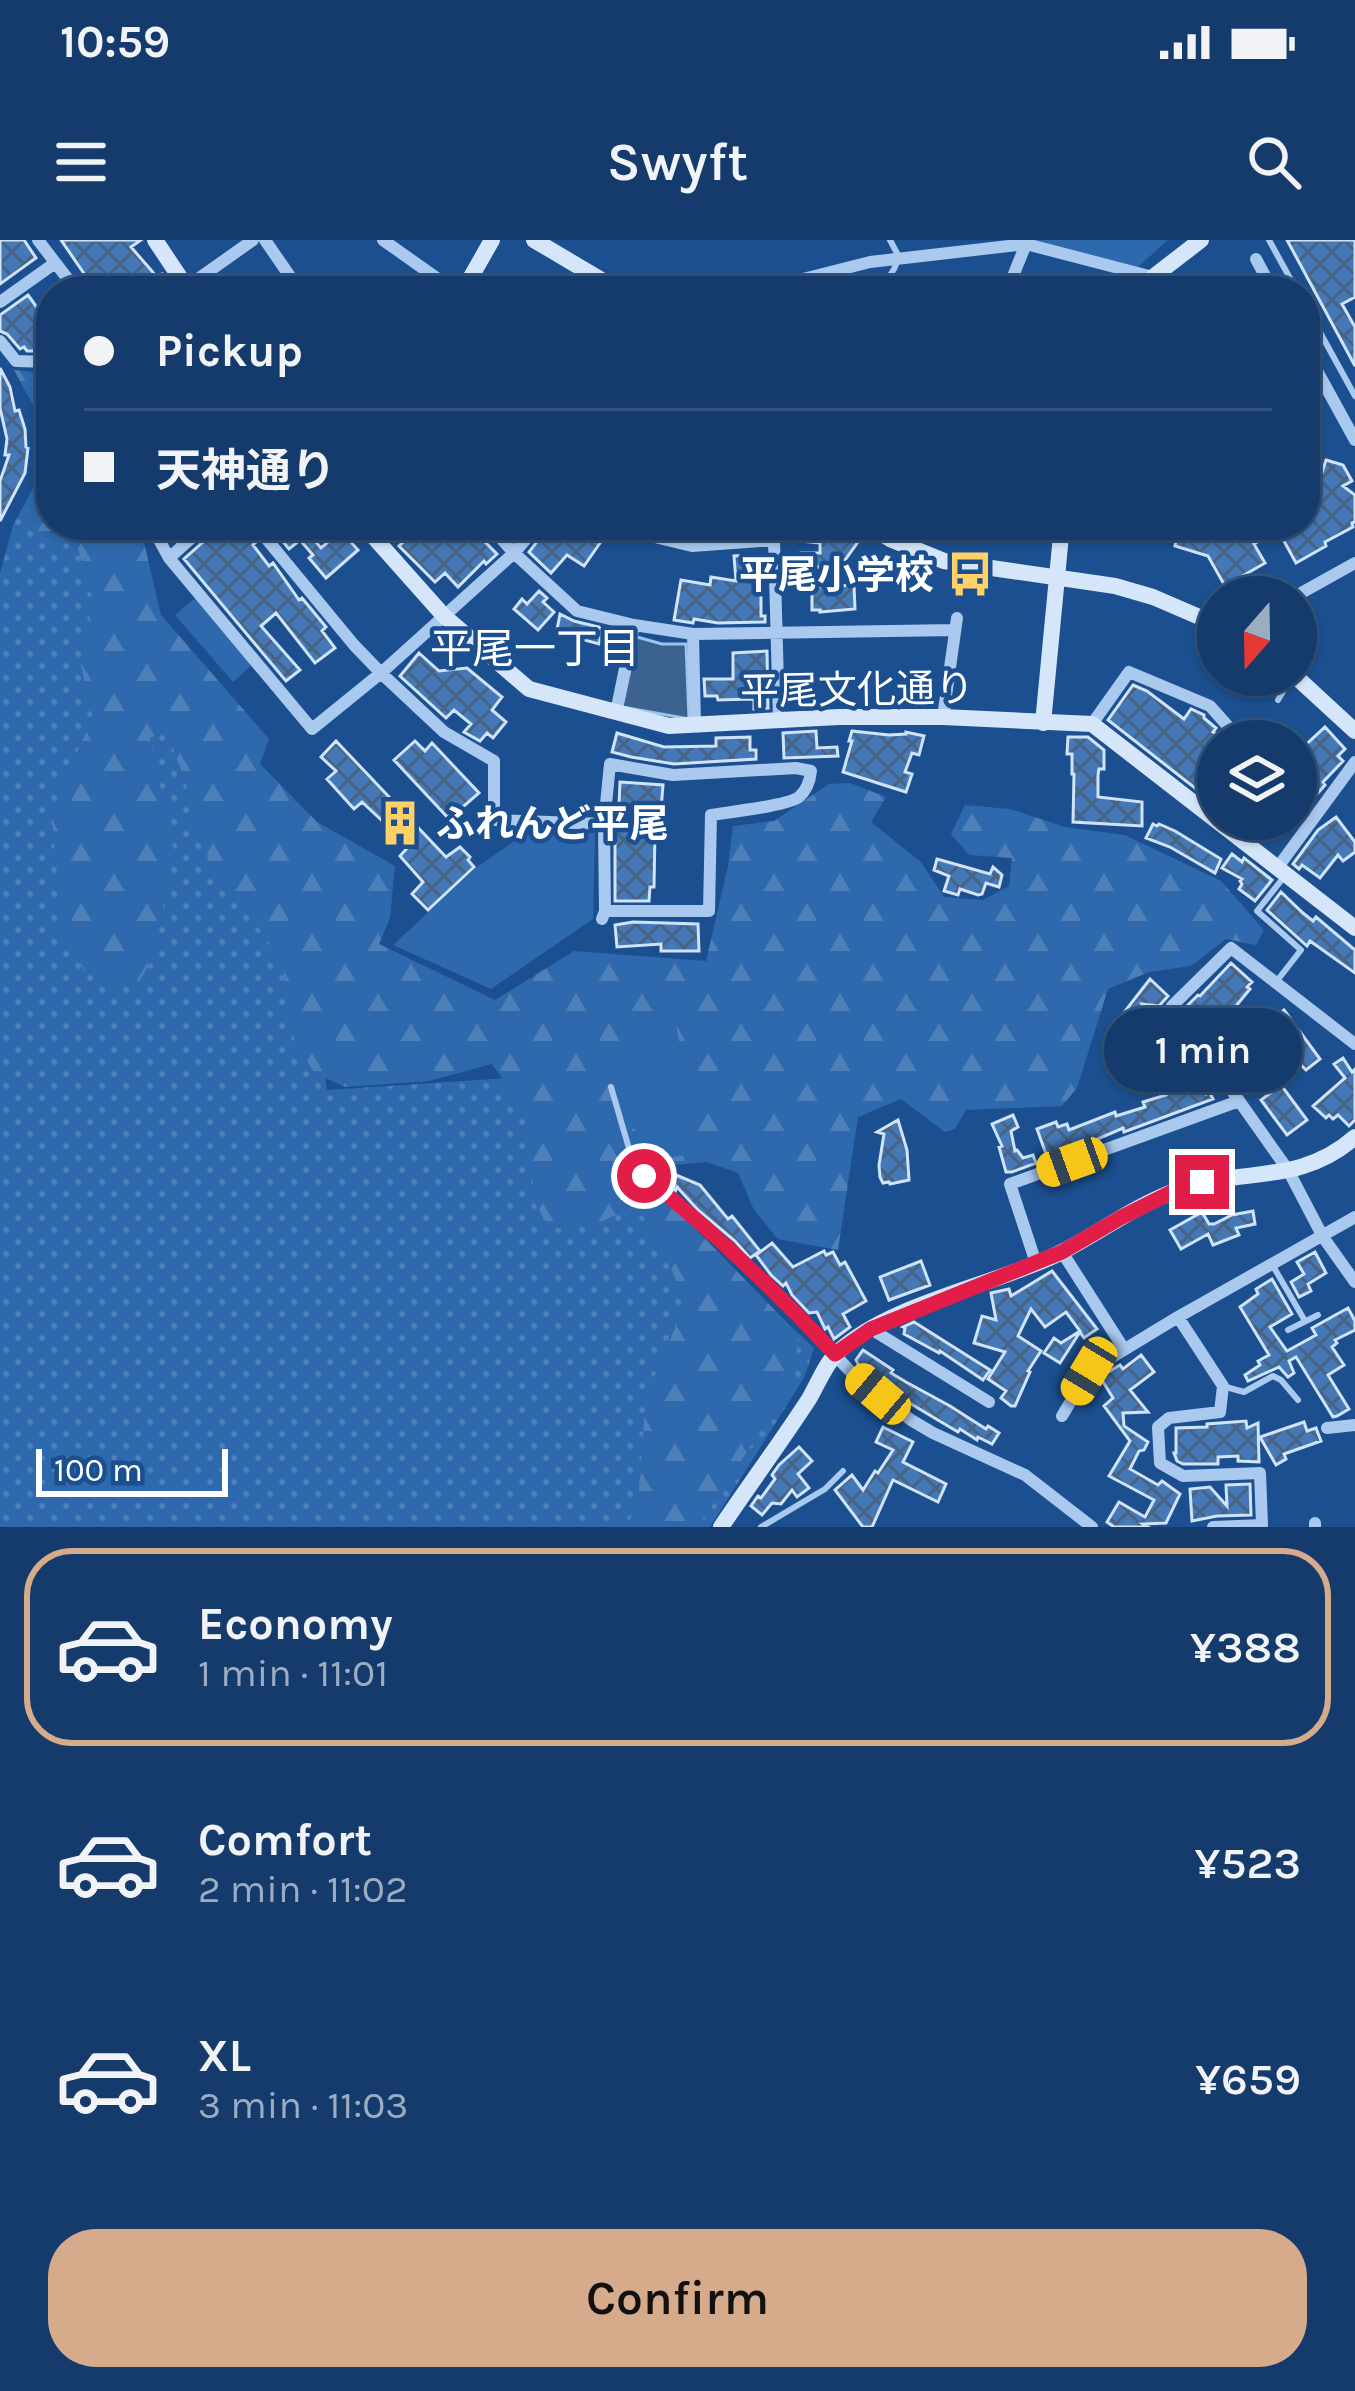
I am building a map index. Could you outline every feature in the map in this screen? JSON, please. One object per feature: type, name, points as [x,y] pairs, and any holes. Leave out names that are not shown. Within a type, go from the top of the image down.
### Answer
[{"type":"street","points":[[38,240],[65,276]]},
{"type":"street","points":[[155,240],[177,276]]},
{"type":"street","points":[[204,276],[254,240]]},
{"type":"street","points":[[265,240],[290,276]]},
{"type":"street","points":[[383,240],[437,276]]},
{"type":"street","points":[[469,276],[492,240]]},
{"type":"street","points":[[534,240],[591,276]]},
{"type":"street","points":[[1156,276],[1201,240]]},
{"type":"street","points":[[1013,276],[1026,244]]},
{"type":"street","points":[[815,276],[899,257],[1026,244],[1122,276]]},
{"type":"street","points":[[1256,259],[1266,276]]},
{"type":"street","points":[[37,276],[56,263]]},
{"type":"street","points":[[0,302],[36,277]]},
{"type":"street","points":[[0,341],[4,358],[36,362]]},
{"type":"street","points":[[1320,376],[1355,440]]},
{"type":"street","points":[[159,540],[169,558],[313,729],[525,540]]},
{"type":"street","points":[[169,558],[189,540]]},
{"type":"street","points":[[267,540],[381,673],[444,732],[494,760],[494,820],[604,824]]},
{"type":"street","name":"平尾文化通り","points":[[376,540],[444,616],[529,689],[668,726],[839,717],[1093,724]]},
{"type":"street","points":[[502,540],[577,610],[634,625],[692,634],[778,634],[956,624],[943,717]]},
{"type":"street","points":[[667,540],[692,546],[775,540],[779,720]]},
{"type":"street","points":[[892,540],[944,561],[1114,586],[1197,616]]},
{"type":"street","points":[[1043,723],[1061,540]]},
{"type":"street","points":[[1317,584],[1355,563]]},
{"type":"street","points":[[616,712],[634,625]]},
{"type":"street","points":[[692,634],[695,725]]},
{"type":"street","points":[[1222,720],[1210,706],[1129,672],[1093,724],[1355,928]]},
{"type":"street","points":[[1317,696],[1355,731]]},
{"type":"street","points":[[1317,812],[1355,762]]},
{"type":"street","points":[[610,764],[673,775],[811,771],[807,787],[794,800],[710,815],[710,910],[604,915],[604,824],[610,764]]},
{"type":"street","points":[[1282,870],[1300,840]]},
{"type":"street","points":[[1352,1035],[1231,948],[1172,1006],[1288,1170],[1323,1237],[1355,1282]]},
{"type":"street","points":[[1036,1263],[1010,1184],[1239,1101]]},
{"type":"street","points":[[721,1527],[835,1354],[871,1329],[1062,1252],[1172,1192],[1202,1182],[1304,1168],[1339,1151],[1355,1137]]},
{"type":"street","points":[[1062,1416],[1089,1371],[1355,1217]]},
{"type":"street","points":[[1062,1252],[1124,1349]]},
{"type":"street","points":[[769,1285],[851,1372],[910,1420],[1025,1475],[1092,1527]]},
{"type":"street","points":[[1178,1317],[1223,1386],[1220,1412],[1168,1418],[1158,1426],[1160,1462],[1183,1476],[1260,1473],[1262,1525],[1213,1527]]},
{"type":"street","points":[[871,1329],[989,1402]]},
{"type":"street","points":[[1327,1428],[1355,1425]]},
{"type":"lane","points":[[890,240],[899,257],[890,276]]},
{"type":"lane","points":[[1269,240],[1289,276]]},
{"type":"lane","points":[[1320,332],[1355,396]]},
{"type":"lane","points":[[1278,700],[1281,696]]},
{"type":"lane","points":[[1276,982],[1301,950],[1257,911],[1282,870]]},
{"type":"lane","points":[[611,1087],[635,1169],[769,1285]]},
{"type":"lane","points":[[1271,1263],[1305,1322]]},
{"type":"lane","points":[[1288,1330],[1318,1316]]},
{"type":"lane","points":[[1223,1386],[1244,1392],[1273,1376],[1298,1400]]},
{"type":"lane","points":[[761,1527],[825,1489],[844,1471]]},
{"type":"green space","points":[[1033,240],[1168,240],[1138,267]]},
{"type":"green space","points":[[14,370],[36,372],[36,411]]},
{"type":"green space","points":[[36,467],[36,531],[24,526]]},
{"type":"green space","points":[[36,483],[36,540],[95,540],[289,807],[327,1090],[509,1078],[625,1173],[814,1348],[804,1378],[710,1527],[0,1527],[0,573],[13,525]]},
{"type":"green space","points":[[76,540],[144,540],[161,615],[269,739],[260,764],[317,822],[395,866],[390,918],[379,944],[495,1000],[574,951],[706,961],[733,826],[774,821],[829,784],[850,783],[886,797],[871,822],[921,862],[944,897],[983,900],[1009,886],[1012,858],[969,855],[951,834],[965,805],[1010,809],[1065,827],[1125,835],[1221,881],[1264,930],[1256,945],[1226,939],[1191,966],[1149,972],[1108,989],[1077,1088],[1062,1106],[966,1110],[955,1129],[945,1132],[901,1099],[858,1117],[838,1250],[778,1239],[754,1210],[738,1173],[707,1162],[648,1167],[645,1177],[799,1335],[792,1382],[698,1527],[626,1527],[638,1502],[646,1396],[687,1300],[635,1206],[594,1224],[549,1228],[535,1203],[526,1113],[492,1064],[429,1081],[345,1087],[315,1073],[295,1045],[282,961],[200,844],[185,780],[166,731],[150,738],[174,851],[154,955],[142,977],[119,990],[84,970],[62,932],[52,819],[93,718],[80,661],[92,598]]},
{"type":"green space","points":[[198,596],[253,664],[233,682],[175,615]]},
{"type":"green space","points":[[595,833],[593,919],[491,989],[393,945],[477,867],[523,835]]},
{"type":"green space","points":[[674,1010],[696,1153],[644,1163],[622,1083],[624,1031]]},
{"type":"shaded area","points":[[637,637],[686,644],[689,719],[622,707]]},
{"type":"building","points":[[0,240],[24,240],[36,258],[0,284]]},
{"type":"building","points":[[61,240],[141,240],[131,247],[156,276],[86,276]]},
{"type":"building","points":[[1287,240],[1355,240],[1355,297],[1342,304],[1355,327],[1355,366],[1320,301],[1320,276],[1306,276]]},
{"type":"building","points":[[28,295],[36,306],[36,351],[20,349],[0,331],[0,315]]},
{"type":"building","points":[[0,368],[15,411],[19,410],[28,448],[25,473],[0,521],[0,481],[9,455],[5,455],[7,439],[0,408]]},
{"type":"building","points":[[1326,460],[1343,465],[1352,481],[1343,486],[1355,495],[1355,522],[1296,563],[1283,540],[1320,540],[1320,472]]},
{"type":"building","points":[[205,540],[255,540],[253,545],[269,566],[273,563],[326,627],[322,631],[335,648],[315,663],[276,613],[261,626],[300,670],[286,681],[184,559]]},
{"type":"building","points":[[300,540],[314,540],[321,548],[330,540],[349,540],[358,550],[326,578],[309,558],[313,555]]},
{"type":"building","points":[[400,540],[483,540],[497,554],[458,587],[445,573],[435,582],[399,546]]},
{"type":"building","points":[[538,540],[600,543],[584,566],[567,555],[551,573],[529,552]]},
{"type":"building","points":[[791,540],[859,540],[843,563],[848,564],[845,574],[819,568],[803,553],[820,553],[820,543]]},
{"type":"building","points":[[1176,540],[1261,540],[1254,544],[1265,563],[1242,576],[1219,576],[1208,556],[1175,546]]},
{"type":"building","points":[[751,555],[757,576],[761,576],[765,622],[674,620],[681,580],[710,585],[711,577],[736,581],[734,556]]},
{"type":"building","points":[[854,585],[855,609],[812,610],[812,587]]},
{"type":"building","points":[[539,591],[554,612],[538,630],[514,609]]},
{"type":"building","points":[[560,614],[599,627],[599,644],[559,633]]},
{"type":"building","points":[[767,651],[768,708],[754,709],[754,699],[705,696],[704,679],[733,679],[733,653]]},
{"type":"building","points":[[419,653],[439,671],[467,668],[502,697],[492,710],[506,722],[493,738],[487,733],[480,741],[464,732],[471,724],[454,710],[446,718],[400,676]]},
{"type":"building","points":[[1133,685],[1184,719],[1191,709],[1204,715],[1206,720],[1197,720],[1197,790],[1108,720]]},
{"type":"building","points":[[1325,727],[1345,749],[1338,756],[1343,761],[1317,794],[1317,734]]},
{"type":"building","points":[[816,731],[817,748],[837,747],[838,756],[784,758],[783,733]]},
{"type":"building","points":[[852,731],[924,736],[919,755],[912,753],[905,772],[912,774],[906,792],[843,772]]},
{"type":"building","points":[[617,733],[664,747],[716,746],[716,738],[750,737],[756,759],[674,764],[631,757],[612,752]]},
{"type":"building","points":[[1068,737],[1088,737],[1104,750],[1098,797],[1142,802],[1142,826],[1073,822],[1074,774],[1072,754],[1067,754]]},
{"type":"building","name":"ふれんど平尾","points":[[336,741],[446,857],[460,847],[470,857],[474,867],[428,910],[412,894],[423,882],[400,856],[409,846],[362,802],[354,809],[327,779],[336,771],[321,757]]},
{"type":"building","points":[[415,741],[425,751],[432,743],[479,793],[449,819],[394,760]]},
{"type":"building","points":[[620,782],[663,785],[661,810],[619,806]]},
{"type":"building","points":[[1336,817],[1355,842],[1355,852],[1343,861],[1338,855],[1320,878],[1293,864],[1311,840],[1317,840],[1318,830]]},
{"type":"building","points":[[1153,824],[1175,831],[1221,859],[1215,873],[1146,838]]},
{"type":"building","points":[[615,829],[655,832],[654,887],[650,887],[649,901],[615,901]]},
{"type":"building","points":[[1232,854],[1272,880],[1255,901],[1239,889],[1242,879],[1222,868]]},
{"type":"building","points":[[937,859],[990,874],[993,867],[1002,875],[999,887],[986,883],[978,895],[960,889],[958,895],[944,891],[949,876],[934,870]]},
{"type":"building","points":[[1281,892],[1355,950],[1355,973],[1310,941],[1307,946],[1267,910]]},
{"type":"building","points":[[698,924],[699,951],[661,951],[661,944],[617,947],[615,925]]},
{"type":"building","points":[[1231,963],[1252,982],[1226,1018],[1257,1059],[1238,1073],[1186,1007]]},
{"type":"building","points":[[1150,979],[1168,996],[1159,1006],[1142,1004],[1148,1013],[1142,1020],[1176,1047],[1213,1099],[1070,1151],[1068,1147],[1046,1154],[1037,1129],[1056,1122],[1058,1127],[1067,1124],[1069,1130],[1115,1112],[1116,1116],[1145,1107],[1143,1102],[1166,1095],[1163,1076],[1122,1015]]},
{"type":"building","points":[[1284,1010],[1320,1059],[1306,1070],[1281,1046],[1287,1041],[1270,1022]]},
{"type":"building","points":[[1343,1058],[1352,1072],[1355,1069],[1355,1120],[1349,1126],[1338,1115],[1326,1118],[1313,1106],[1345,1078],[1334,1064]]},
{"type":"building","points":[[1281,1085],[1307,1120],[1287,1135],[1261,1100]]},
{"type":"building","points":[[1013,1115],[1018,1127],[1011,1131],[1015,1151],[1023,1158],[1033,1155],[1036,1163],[1006,1172],[992,1124]]},
{"type":"building","points":[[898,1120],[909,1180],[883,1183],[879,1165],[884,1134],[877,1132]]},
{"type":"building","points":[[664,1170],[700,1185],[760,1251],[750,1258],[677,1187],[675,1192],[662,1181]]},
{"type":"building","points":[[1253,1211],[1255,1224],[1236,1228],[1239,1235],[1213,1245],[1208,1234],[1181,1249],[1170,1230],[1202,1212],[1214,1224]]},
{"type":"building","points":[[772,1243],[793,1267],[824,1251],[826,1255],[833,1252],[840,1265],[845,1262],[866,1301],[843,1314],[850,1327],[834,1339],[817,1312],[809,1313],[786,1283],[783,1286],[771,1275],[756,1255]]},
{"type":"building","points":[[1315,1252],[1326,1273],[1308,1284],[1311,1291],[1299,1297],[1291,1282],[1304,1274],[1297,1262]]},
{"type":"building","points":[[921,1261],[930,1285],[889,1300],[880,1277]]},
{"type":"building","points":[[1052,1271],[1097,1329],[1084,1338],[1080,1332],[1060,1363],[1044,1353],[1054,1338],[1061,1343],[1080,1331],[1066,1312],[1045,1327],[1031,1309],[1018,1336],[1041,1351],[1011,1406],[1001,1398],[1006,1391],[988,1379],[1005,1352],[974,1343],[982,1316],[996,1320],[991,1293],[1009,1289],[1011,1296]]},
{"type":"building","points":[[1272,1279],[1292,1314],[1270,1327],[1287,1351],[1316,1335],[1312,1328],[1348,1308],[1355,1321],[1355,1330],[1335,1340],[1332,1347],[1344,1365],[1328,1375],[1349,1409],[1337,1416],[1333,1417],[1296,1357],[1289,1361],[1294,1373],[1288,1377],[1279,1367],[1248,1381],[1245,1375],[1269,1355],[1240,1307]]},
{"type":"building","points":[[914,1322],[990,1370],[983,1380],[904,1334],[903,1327]]},
{"type":"building","points":[[863,1350],[891,1373],[999,1433],[992,1444],[958,1432],[901,1398],[858,1364]]},
{"type":"building","points":[[1141,1355],[1154,1372],[1130,1390],[1148,1412],[1123,1413],[1124,1426],[1148,1442],[1130,1469],[1180,1494],[1166,1523],[1114,1527],[1107,1522],[1119,1502],[1145,1517],[1154,1500],[1109,1476],[1130,1441],[1104,1406],[1113,1398],[1100,1377],[1120,1365],[1123,1369]]},
{"type":"building","points":[[1246,1421],[1247,1428],[1258,1423],[1259,1462],[1238,1461],[1238,1456],[1218,1457],[1218,1464],[1177,1461],[1176,1428]]},
{"type":"building","points":[[1304,1422],[1307,1431],[1316,1428],[1321,1441],[1284,1454],[1286,1459],[1276,1465],[1260,1437]]},
{"type":"building","points":[[883,1427],[913,1442],[903,1462],[946,1484],[938,1502],[893,1480],[872,1527],[863,1527],[835,1490],[852,1475],[863,1490],[878,1473],[893,1450],[876,1442]]},
{"type":"building","points":[[799,1447],[812,1461],[798,1474],[809,1488],[797,1497],[792,1490],[781,1504],[772,1503],[762,1515],[751,1506],[775,1479],[772,1475],[779,1465]]},
{"type":"building","points":[[1250,1484],[1251,1515],[1192,1521],[1190,1489],[1210,1487],[1227,1506],[1226,1485]]},
{"type":"place","name":"平尾小学校","points":[[970,574]]},
{"type":"place","name":"ふれんど平尾","points":[[400,823]]},
{"type":"district","name":"平尾一丁目","points":[[535,648]]},
{"type":"route","points":[[644,1176],[769,1285],[835,1354],[907,1312],[1062,1252],[1120,1218],[1202,1182]]}]
